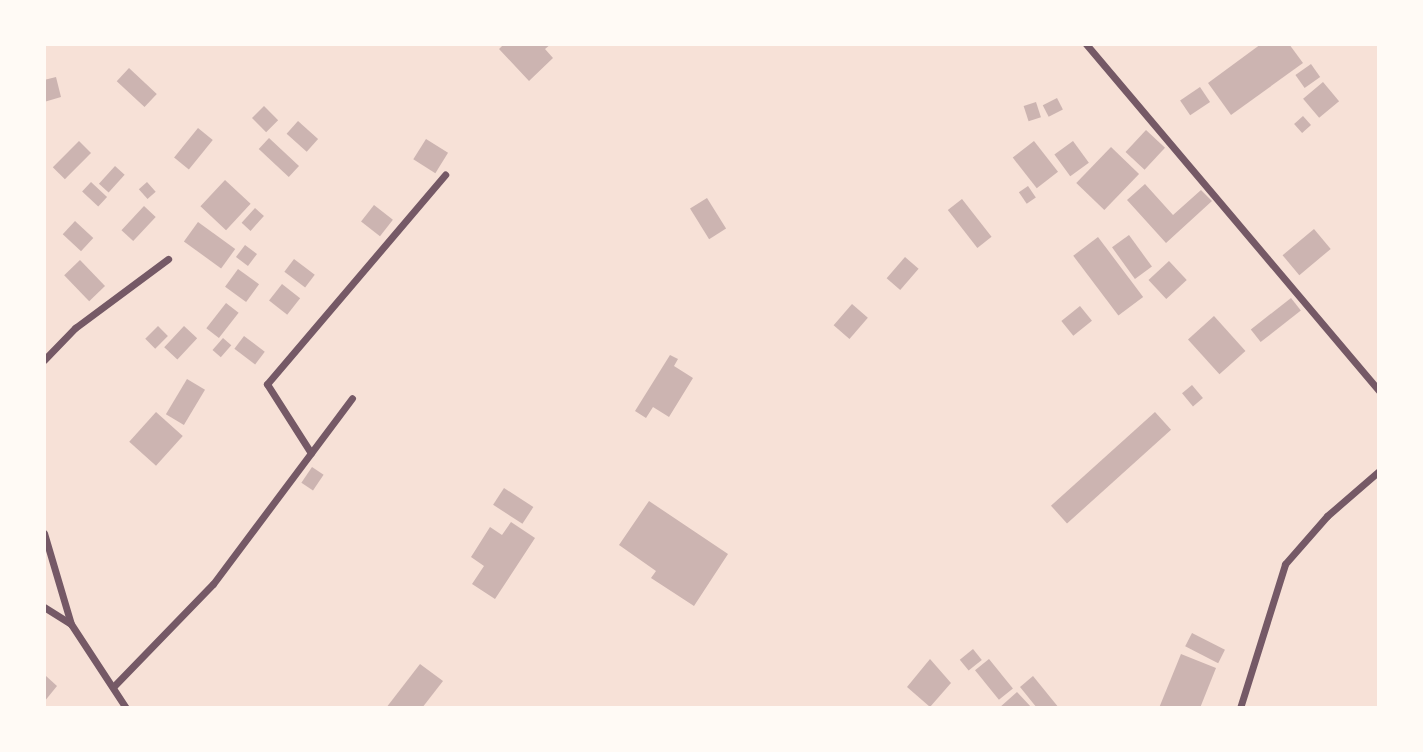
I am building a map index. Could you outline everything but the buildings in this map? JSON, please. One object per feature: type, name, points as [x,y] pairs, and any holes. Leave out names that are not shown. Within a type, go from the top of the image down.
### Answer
[{"type":"street","points":[[1086,44],[1379,391]]},
{"type":"street","points":[[311,453],[267,384],[445,175]]},
{"type":"street","points":[[44,360],[75,328],[168,259]]},
{"type":"street","points":[[114,686],[213,584],[352,398]]},
{"type":"street","points":[[1240,708],[1285,564],[1327,516],[1379,471]]},
{"type":"street","points":[[44,533],[71,624],[126,708]]},
{"type":"street","points":[[44,607],[71,624]]}]
